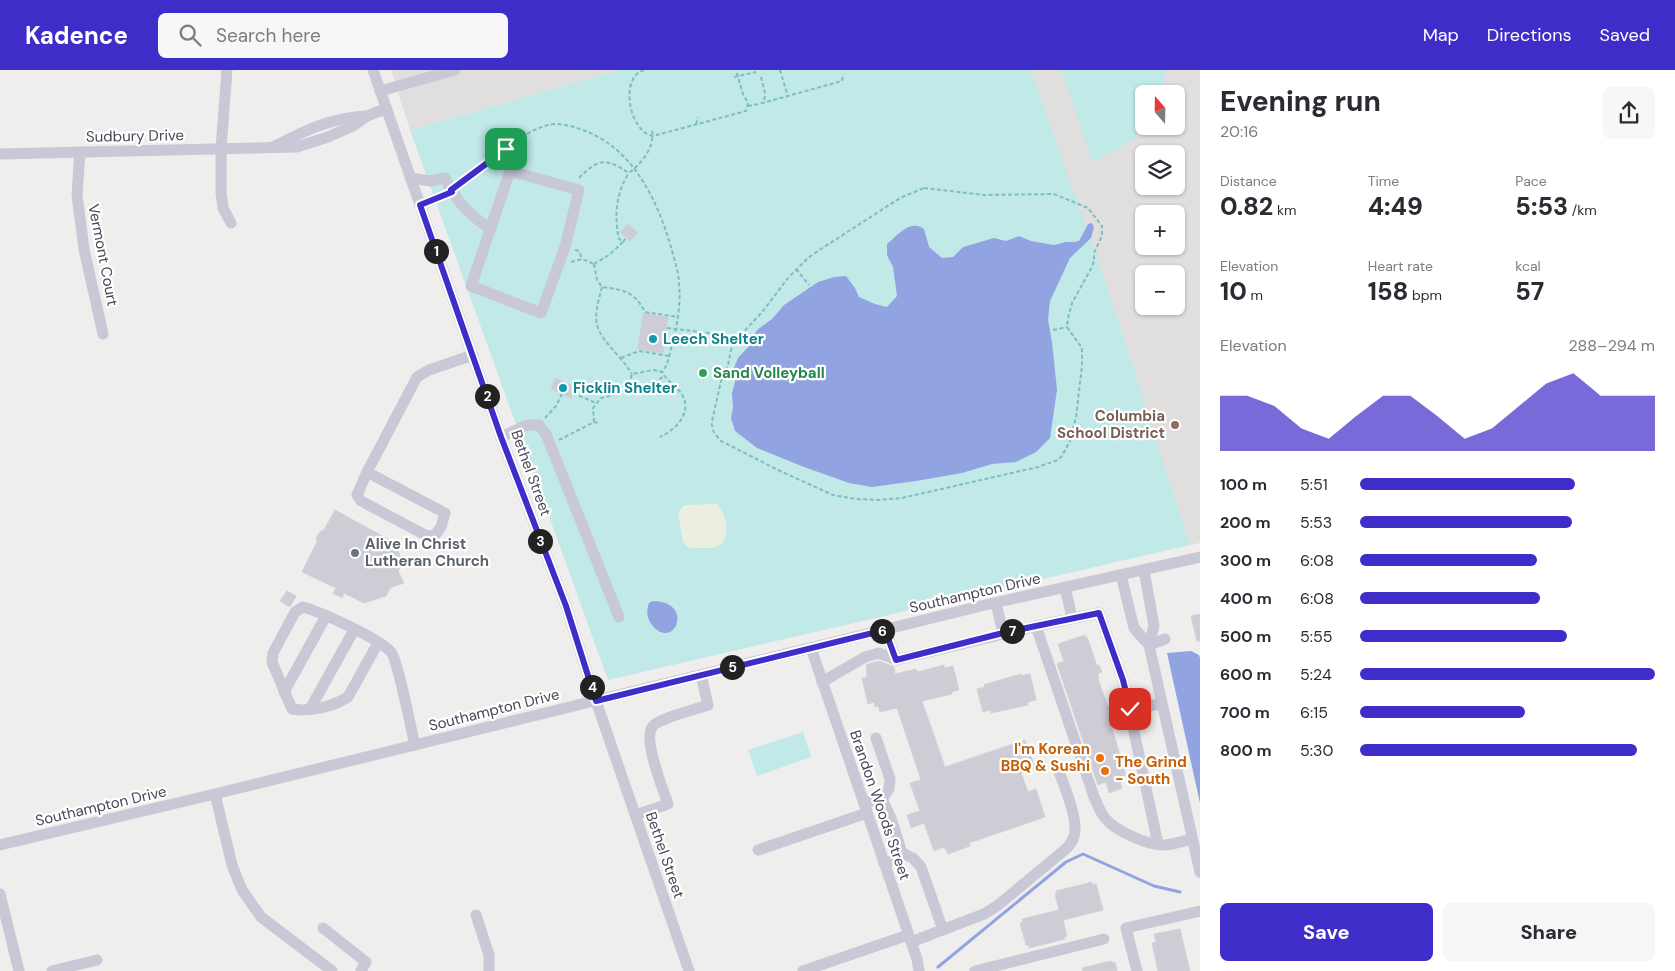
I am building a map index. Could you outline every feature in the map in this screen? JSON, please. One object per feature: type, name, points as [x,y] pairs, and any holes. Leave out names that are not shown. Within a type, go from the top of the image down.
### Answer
[{"type":"street","points":[[227,70],[221,149],[221,192],[223,208],[231,223]]},
{"type":"street","name":"Bethel Street","points":[[373,70],[501,437],[566,606],[596,701],[689,971]]},
{"type":"street","points":[[380,91],[456,70]]},
{"type":"street","name":"Sudbury Drive","points":[[0,154],[297,147],[316,142],[352,126],[367,116],[386,109]]},
{"type":"street","name":"Vermont Court","points":[[80,152],[77,195],[84,249],[103,334]]},
{"type":"street","points":[[510,171],[570,188],[579,190],[561,259],[541,313],[471,286],[510,171]]},
{"type":"street","points":[[410,178],[430,181],[445,178],[452,191],[473,218],[491,230]]},
{"type":"street","points":[[420,205],[452,191]]},
{"type":"street","points":[[367,472],[445,513],[442,527],[435,535],[427,536],[361,501],[357,495],[367,472],[417,376],[473,355]]},
{"type":"street","points":[[501,437],[527,425],[539,425],[546,434],[619,617]]},
{"type":"street","name":"Southampton Drive","points":[[0,845],[996,603],[1200,557]]},
{"type":"street","points":[[1144,570],[1154,626],[1149,645],[1200,872]]},
{"type":"street","points":[[1121,575],[1134,628],[1149,645]]},
{"type":"street","points":[[1065,587],[1072,618]]},
{"type":"street","points":[[996,603],[1003,634]]},
{"type":"street","points":[[378,643],[348,698],[303,711],[292,709],[272,662],[273,653],[295,612],[303,607],[326,616],[378,643],[392,653],[415,745]]},
{"type":"street","points":[[822,682],[865,658],[879,653],[896,660],[1036,626],[1099,613],[1123,680],[1158,844]]},
{"type":"street","points":[[284,692],[326,616]]},
{"type":"street","points":[[1036,626],[1100,810],[1107,820],[1117,828],[1140,840],[1165,845],[1192,839]]},
{"type":"street","points":[[310,709],[354,630]]},
{"type":"street","points":[[885,630],[896,660]]},
{"type":"street","points":[[1149,645],[1165,640]]},
{"type":"street","name":"Brandon Woods Street","points":[[811,648],[910,938],[919,971]]},
{"type":"street","points":[[636,815],[668,804],[651,750],[650,732],[653,726],[664,720],[708,705],[701,675]]},
{"type":"street","points":[[1130,709],[1161,704]]},
{"type":"street","points":[[758,850],[865,808],[882,799],[889,789],[890,779],[876,738]]},
{"type":"street","points":[[803,971],[910,938],[943,930],[984,914],[997,906],[1067,848],[1074,839],[1076,830],[1072,810],[1058,769]]},
{"type":"street","points":[[215,794],[232,865],[242,890],[261,917],[332,971]]},
{"type":"street","points":[[882,799],[891,818],[902,853],[913,858],[921,867],[943,930]]},
{"type":"street","points":[[884,864],[896,859],[902,853]]},
{"type":"street","points":[[0,894],[20,971]]},
{"type":"street","points":[[1137,971],[1126,928],[1200,911]]},
{"type":"street","points":[[476,914],[489,955],[489,971]]},
{"type":"street","points":[[323,928],[366,962],[361,971]]},
{"type":"street","points":[[975,971],[1011,967],[1104,939]]},
{"type":"street","points":[[52,971],[97,960]]},
{"type":"path","points":[[644,70],[639,72],[634,78],[629,96],[639,129],[643,133],[653,136],[746,111],[748,106],[736,70]]},
{"type":"path","points":[[780,70],[788,96]]},
{"type":"path","points":[[734,78],[756,72]]},
{"type":"path","points":[[748,106],[842,81],[843,76]]},
{"type":"path","points":[[761,77],[765,93],[764,102]]},
{"type":"path","points":[[696,124],[698,117]]},
{"type":"path","points":[[452,191],[524,136],[540,128],[555,124],[573,127],[591,132],[606,142],[634,169],[655,203],[674,258],[680,283],[677,330],[667,364],[662,372]]},
{"type":"path","points":[[623,242],[619,239],[617,231],[618,196],[623,181],[645,157],[653,136],[652,130]]},
{"type":"path","points":[[570,188],[586,171],[601,162],[614,163],[629,173]]},
{"type":"path","points":[[924,188],[990,195],[1054,194],[1088,208],[1102,226],[1102,231],[1100,241],[1094,252],[1092,268],[1072,303],[1068,318],[1067,327],[1082,348],[1082,366],[1076,417],[1070,441],[1062,456],[1058,460],[1038,467],[927,493],[884,500],[856,499],[833,495],[731,446],[714,434],[712,427],[721,381],[728,365],[731,350],[737,339],[764,310],[796,269],[821,249],[882,209],[900,198],[924,188]]},
{"type":"path","points":[[594,264],[609,255],[626,238]]},
{"type":"path","points":[[561,259],[572,263],[582,259],[594,264]]},
{"type":"path","points":[[594,264],[597,280],[602,287],[596,317],[598,330],[632,374],[629,386],[632,393]]},
{"type":"path","points":[[796,269],[809,285]]},
{"type":"path","points":[[602,287],[626,290],[633,295],[645,312],[678,317]]},
{"type":"path","points":[[1053,330],[1067,327]]},
{"type":"path","points":[[667,328],[725,335],[737,339]]},
{"type":"path","points":[[621,358],[639,351],[669,356]]},
{"type":"path","points":[[632,374],[654,370],[662,372],[685,399],[685,408],[679,425],[674,430],[660,437]]},
{"type":"path","points":[[654,383],[664,376]]},
{"type":"path","points":[[594,422],[593,408],[596,403],[601,398],[614,395],[629,386]]},
{"type":"path","points":[[573,393],[596,403]]},
{"type":"path","points":[[539,425],[556,406],[562,394]]},
{"type":"path","points":[[550,444],[594,422],[598,423]]},
{"type":"shaded area","points":[[391,70],[619,70],[410,130]]},
{"type":"shaded area","points":[[619,70],[1031,70],[1107,286],[1190,545],[608,680],[410,130]]},
{"type":"shaded area","name":"Columbia School District","points":[[1030,70],[1200,70],[1200,543],[1190,545]]},
{"type":"shaded area","points":[[1061,70],[1165,70],[1162,85],[1135,85],[1135,135],[1137,135],[1121,147],[1092,161]]},
{"type":"shaded area","points":[[803,732],[811,757],[757,776],[748,750]]},
{"type":"sand","points":[[718,504],[727,529],[722,544],[712,548],[687,547],[683,542],[678,513],[684,505]]},
{"type":"water","points":[[1092,223],[1094,227],[1091,238],[1070,258],[1050,301],[1048,320],[1057,390],[1050,438],[1036,452],[1016,462],[992,464],[962,473],[872,487],[849,483],[757,448],[735,431],[731,418],[733,408],[732,393],[736,378],[733,370],[738,358],[749,346],[757,330],[772,319],[784,305],[818,282],[834,277],[846,276],[859,297],[887,307],[897,296],[893,267],[887,255],[887,244],[904,229],[919,226],[924,229],[929,247],[942,258],[953,257],[963,247],[994,238],[1006,241],[1019,236],[1031,241],[1054,245],[1079,241],[1088,224]]},
{"type":"water","points":[[653,601],[666,603],[674,609],[677,616],[677,624],[673,630],[667,633],[660,632],[650,623],[648,609],[649,603]]},
{"type":"water","points":[[1191,651],[1199,655],[1200,658],[1200,803],[1167,653]]},
{"type":"building","points":[[628,224],[638,233],[630,241],[620,232]]},
{"type":"building","name":"Leech Shelter","points":[[643,313],[668,317],[663,353],[638,349]]},
{"type":"building","name":"Ficklin Shelter","points":[[555,378],[575,387],[571,398],[551,389]]},
{"type":"building","points":[[652,380],[657,387],[650,392],[645,385]]},
{"type":"building","name":"Alive In Christ Lutheran Church","points":[[335,510],[395,543],[403,563],[398,571],[404,583],[390,588],[386,596],[364,603],[344,593],[342,598],[333,593],[336,588],[302,572],[317,542],[316,538],[324,530]]},
{"type":"building","points":[[287,591],[296,596],[290,607],[280,601]]},
{"type":"building","points":[[1200,614],[1200,641],[1197,641],[1191,616]]},
{"type":"building","points":[[1085,635],[1097,666],[1099,665],[1102,672],[1098,674],[1099,682],[1108,707],[1111,705],[1116,720],[1111,725],[1126,775],[1122,776],[1124,781],[1120,782],[1122,788],[1109,793],[1106,782],[1098,785],[1057,664],[1064,661],[1058,644]]},
{"type":"building","points":[[879,661],[894,667],[895,674],[916,669],[917,672],[944,665],[945,668],[953,666],[959,690],[951,692],[952,694],[922,701],[945,767],[1025,740],[1035,768],[1021,773],[1028,792],[1036,789],[1045,817],[969,843],[970,846],[948,854],[944,847],[934,851],[924,823],[911,828],[907,815],[920,811],[910,783],[921,780],[897,708],[880,712],[878,706],[875,707],[874,702],[868,704],[862,678],[867,677],[866,665]]},
{"type":"building","points":[[1021,674],[1021,676],[1030,674],[1036,700],[1028,702],[1028,705],[991,713],[991,710],[983,712],[977,689],[985,687],[984,685],[986,684]]},
{"type":"building","points":[[1092,882],[1092,885],[1096,884],[1103,910],[1063,920],[1067,936],[1064,937],[1065,939],[1029,948],[1029,945],[1026,945],[1020,923],[1023,922],[1022,919],[1059,910],[1056,891]]},
{"type":"building","points":[[1180,929],[1190,971],[1158,971],[1152,943],[1156,942],[1154,934]]},
{"type":"building","points":[[1111,961],[1112,963],[1115,962],[1117,971],[1083,971],[1082,968]]},
{"type":"waterway","points":[[938,967],[1066,862],[1083,854],[1154,886],[1180,892]]},
{"type":"place","name":"Leech Shelter","points":[[653,339]]},
{"type":"place","name":"Sand Volleyball","points":[[703,373]]},
{"type":"place","name":"Ficklin Shelter","points":[[563,388]]},
{"type":"place","name":"Columbia School District","points":[[1175,425]]},
{"type":"place","name":"Alive In Christ Lutheran Church","points":[[355,553]]},
{"type":"place","name":"I'm Korean BBQ & Sushi","points":[[1100,758]]},
{"type":"place","name":"The Grind - South","points":[[1105,771]]},
{"type":"route","points":[[506,149],[451,190],[452,192],[420,205],[501,437],[566,606],[596,701],[885,630],[896,660],[1007,632],[1099,613],[1123,680],[1130,709]]}]
